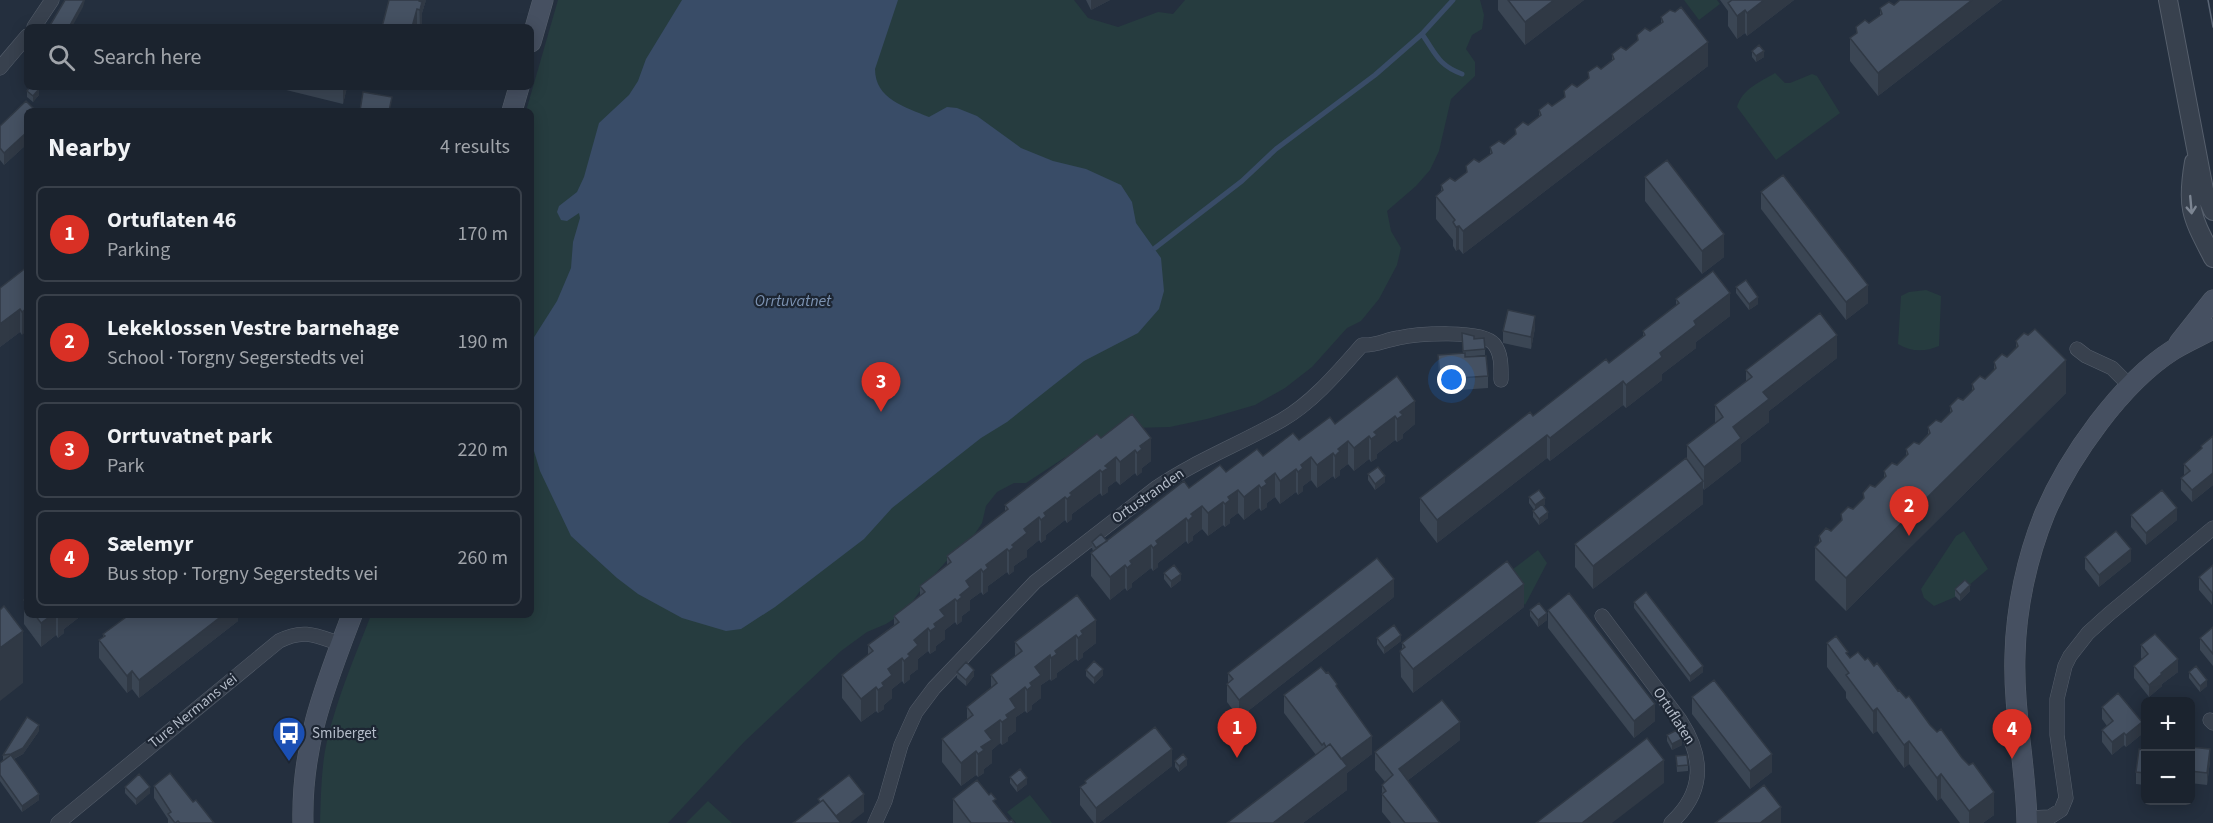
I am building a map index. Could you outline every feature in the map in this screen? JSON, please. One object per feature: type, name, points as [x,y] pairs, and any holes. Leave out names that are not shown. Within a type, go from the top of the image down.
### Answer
[{"type":"main road","points":[[534,32],[543,0]]},
{"type":"main road","points":[[513,108],[518,90]]},
{"type":"main road","points":[[2027,821],[2015,656],[2025,579],[2046,512],[2065,474],[2092,432],[2135,382],[2173,350],[2213,300]]},
{"type":"main road","points":[[2173,350],[2213,329]]},
{"type":"main road","points":[[303,823],[303,800],[311,736],[322,696],[351,618]]},
{"type":"street","points":[[36,24],[52,0]]},
{"type":"street","points":[[2168,0],[2204,190],[2213,211]]},
{"type":"street","points":[[0,68],[24,40]]},
{"type":"street","points":[[2196,148],[2190,186],[2192,218],[2213,258]]},
{"type":"street","name":"Ortustranden","points":[[875,823],[885,801],[901,745],[916,712],[934,688],[1035,582],[1173,475],[1282,420],[1329,381],[1362,345],[1374,346],[1396,338],[1416,335],[1453,333],[1482,338],[1493,343],[1498,353],[1501,380]]},
{"type":"street","points":[[2077,349],[2135,382]]},
{"type":"street","points":[[2027,821],[2050,817],[2061,810],[2066,798],[2057,735],[2057,699],[2062,674],[2070,656],[2088,633],[2109,614],[2213,528]]},
{"type":"street","name":"Ortuflaten","points":[[1602,616],[1680,720],[1696,751],[1698,771],[1695,787],[1686,807],[1671,823]]},
{"type":"street","name":"Ture Nermans vei","points":[[58,823],[279,641],[292,634],[312,634],[341,644]]},
{"type":"green space","points":[[558,0],[1074,0],[1088,18],[1118,27],[1158,12],[1173,14],[1185,0],[1480,0],[1484,15],[1482,29],[1472,35],[1466,49],[1475,62],[1475,76],[1451,99],[1439,151],[1430,170],[1416,186],[1387,211],[1391,231],[1401,248],[1397,265],[1379,299],[1361,321],[1347,328],[1312,367],[1285,388],[1255,405],[1170,427],[1133,428],[1064,458],[1026,483],[1014,483],[997,492],[986,506],[982,523],[972,538],[950,557],[906,611],[886,624],[867,632],[841,651],[745,741],[668,823],[320,823],[322,771],[327,741],[341,693],[370,618],[534,618],[534,108],[527,108],[532,90],[534,90]]},
{"type":"green space","points":[[1684,0],[1717,0],[1720,4],[1699,20]]},
{"type":"green space","points":[[1775,73],[1785,83],[1812,74],[1817,76],[1840,113],[1776,160],[1737,107],[1747,91]]},
{"type":"green space","points":[[1926,290],[1941,296],[1939,346],[1923,350],[1908,349],[1898,344],[1901,296],[1909,292]]},
{"type":"green space","points":[[1964,531],[1988,569],[1955,597],[1934,606],[1924,598],[1921,589],[1956,536]]},
{"type":"green space","points":[[1538,550],[1547,563],[1525,605],[1504,576]]},
{"type":"green space","points":[[1030,795],[1052,823],[1016,823],[1007,812]]},
{"type":"green space","points":[[708,801],[732,823],[686,823]]},
{"type":"water","name":"Orrtuvatnet","points":[[682,0],[898,0],[875,69],[876,79],[886,95],[901,105],[929,117],[947,107],[957,108],[977,116],[1021,148],[1053,161],[1086,169],[1121,185],[1132,202],[1136,223],[1161,258],[1164,291],[1159,309],[1138,333],[1084,361],[892,508],[864,539],[775,607],[741,629],[726,631],[682,618],[638,594],[617,578],[571,536],[540,471],[534,451],[534,337],[557,301],[571,268],[573,242],[580,218],[579,213],[567,221],[561,220],[557,212],[559,206],[577,192],[584,177],[599,123],[629,95],[638,81],[646,59]]},
{"type":"building","points":[[65,0],[84,0],[71,24],[51,24]]},
{"type":"building","points":[[389,0],[419,0],[422,2],[420,10],[417,9],[413,24],[383,24]]},
{"type":"building","points":[[1508,0],[1554,0],[1525,22]]},
{"type":"building","points":[[1732,0],[1764,0],[1747,13],[1745,10],[1737,16],[1728,3]]},
{"type":"building","points":[[1900,0],[1972,0],[1878,73],[1850,38],[1857,33],[1856,27],[1865,20],[1869,23],[1882,14],[1880,8],[1889,2],[1894,5]]},
{"type":"building","points":[[1681,7],[1708,42],[1463,231],[1459,226],[1456,227],[1453,222],[1455,220],[1436,196],[1443,190],[1441,185],[1450,178],[1455,181],[1467,172],[1466,166],[1474,159],[1479,162],[1492,153],[1490,147],[1499,141],[1504,144],[1516,134],[1515,129],[1523,122],[1528,125],[1541,115],[1539,110],[1548,103],[1552,106],[1565,97],[1564,91],[1572,84],[1577,87],[1589,78],[1588,72],[1597,66],[1601,69],[1614,59],[1612,54],[1621,47],[1626,50],[1638,40],[1637,35],[1645,28],[1650,31],[1663,22],[1661,17],[1670,10],[1675,12]]},
{"type":"building","points":[[1759,45],[1764,51],[1756,56],[1752,51]]},
{"type":"building","points":[[28,90],[38,90],[33,96]]},
{"type":"building","points":[[363,92],[392,97],[390,108],[360,108]]},
{"type":"building","points":[[26,101],[33,108],[24,108],[24,135],[4,153],[0,148],[0,126]]},
{"type":"building","points":[[1667,160],[1724,234],[1702,251],[1645,177]]},
{"type":"building","points":[[1783,175],[1868,285],[1846,302],[1761,192]]},
{"type":"building","points":[[24,269],[24,310],[22,312],[20,309],[0,324],[0,288]]},
{"type":"building","points":[[1713,271],[1730,293],[1694,321],[1696,325],[1660,353],[1662,357],[1626,385],[1623,381],[1550,438],[1547,435],[1437,520],[1420,498],[1530,412],[1533,416],[1606,359],[1609,363],[1645,335],[1643,331],[1679,303],[1676,299]]},
{"type":"building","points":[[1746,280],[1758,297],[1749,304],[1736,287]]},
{"type":"building","points":[[1508,310],[1535,316],[1531,337],[1503,331]]},
{"type":"building","points":[[1820,313],[1837,335],[1763,392],[1769,399],[1733,427],[1741,438],[1704,467],[1687,445],[1723,417],[1715,405],[1752,377],[1746,370]]},
{"type":"building","points":[[2035,329],[2066,360],[1846,578],[1815,547],[1821,541],[1819,536],[1826,528],[1831,531],[1842,520],[1841,514],[1848,507],[1853,509],[1864,498],[1863,493],[1870,485],[1875,487],[1886,476],[1884,471],[1892,463],[1897,465],[1908,454],[1906,449],[1914,442],[1919,444],[1930,433],[1928,427],[1936,420],[1941,422],[1952,411],[1950,406],[1958,398],[1963,400],[1974,389],[1972,384],[1980,376],[1985,379],[1996,368],[1994,362],[2002,354],[2007,357],[2018,346],[2016,341],[2024,333],[2028,335]]},
{"type":"building","points":[[1462,333],[1474,336],[1474,339],[1484,338],[1485,349],[1463,351]]},
{"type":"building","points":[[1465,353],[1465,357],[1486,356],[1488,376],[1440,377],[1438,355]]},
{"type":"building","points":[[1397,376],[1415,401],[1400,412],[1403,415],[1397,419],[1395,416],[1374,432],[1377,435],[1371,439],[1369,436],[1354,448],[1348,441],[1338,449],[1340,451],[1335,456],[1333,453],[1317,465],[1311,457],[1301,465],[1303,468],[1298,472],[1296,469],[1280,481],[1275,473],[1265,481],[1267,484],[1261,488],[1259,485],[1244,497],[1238,490],[1228,497],[1230,500],[1225,504],[1223,502],[1208,513],[1202,506],[1191,514],[1193,516],[1188,521],[1186,518],[1156,541],[1158,544],[1153,548],[1151,545],[1130,561],[1132,564],[1127,568],[1125,565],[1110,577],[1091,553],[1184,481],[1189,488],[1220,465],[1226,472],[1257,449],[1263,456],[1293,433],[1299,440],[1330,417],[1335,424]]},
{"type":"building","points":[[1132,414],[1151,438],[1140,446],[1142,449],[1137,453],[1135,450],[1120,462],[1116,457],[1105,466],[1108,468],[1102,472],[1100,470],[1070,493],[1072,495],[1067,499],[1065,497],[1044,513],[1046,516],[1041,520],[1039,517],[1024,529],[1027,533],[1012,545],[1014,547],[1009,551],[1007,549],[986,565],[988,568],[983,572],[981,569],[966,581],[970,587],[960,595],[962,597],[957,601],[955,599],[940,610],[945,616],[934,624],[936,627],[930,631],[928,628],[914,640],[918,645],[908,654],[910,656],[904,661],[902,658],[888,669],[892,675],[882,683],[884,686],[878,690],[876,687],[861,699],[842,675],[873,651],[868,645],[899,622],[894,616],[925,592],[920,586],[951,562],[947,556],[1008,509],[1005,505],[1097,434],[1101,438]]},
{"type":"building","points":[[2213,436],[2213,473],[2192,490],[2181,478],[2190,471],[2184,464]]},
{"type":"building","points":[[1686,458],[1703,481],[1593,566],[1575,544]]},
{"type":"building","points":[[1378,467],[1385,476],[1375,484],[1368,474]]},
{"type":"building","points":[[1539,490],[1545,498],[1535,505],[1529,497]]},
{"type":"building","points":[[2162,490],[2177,508],[2146,533],[2131,515]]},
{"type":"building","points":[[1542,504],[1548,512],[1539,519],[1533,511]]},
{"type":"building","points":[[2116,531],[2131,549],[2099,575],[2085,557]]},
{"type":"building","points":[[1101,534],[1107,541],[1096,548],[1092,542]]},
{"type":"building","points":[[1377,558],[1394,579],[1239,700],[1227,684],[1233,679],[1228,673]]},
{"type":"building","points":[[1507,561],[1524,584],[1413,669],[1401,654],[1400,651],[1405,647],[1402,643]]},
{"type":"building","points":[[1174,565],[1181,574],[1171,581],[1164,573]]},
{"type":"building","points":[[2213,565],[2213,593],[2212,593],[2199,577]]},
{"type":"building","points":[[1965,580],[1970,585],[1960,595],[1955,589]]},
{"type":"building","points":[[1646,592],[1703,666],[1690,676],[1634,602]]},
{"type":"building","points":[[1569,593],[1655,704],[1634,721],[1548,610]]},
{"type":"building","points":[[1077,595],[1096,620],[1081,631],[1083,634],[1078,638],[1076,635],[1055,651],[1057,654],[1051,658],[1050,655],[1035,667],[1041,675],[1030,683],[1032,686],[1027,690],[1025,687],[1010,699],[1016,708],[1006,715],[1008,718],[1002,722],[1000,720],[985,731],[992,740],[981,747],[984,750],[978,754],[976,751],[961,763],[942,739],[973,715],[967,707],[997,683],[991,675],[1022,651],[1015,642]]},
{"type":"building","points":[[1539,603],[1547,613],[1538,620],[1530,610]]},
{"type":"building","points":[[4,606],[23,631],[0,648],[0,610]]},
{"type":"building","points":[[37,618],[48,618],[41,623]]},
{"type":"building","points":[[125,618],[219,618],[139,680],[132,671],[127,676],[99,640],[105,636],[103,634]]},
{"type":"building","points":[[1394,625],[1401,635],[1384,648],[1377,638]]},
{"type":"building","points":[[2213,627],[2213,654],[2200,638]]},
{"type":"building","points":[[2155,634],[2178,659],[2149,685],[2134,666],[2148,654],[2141,645]]},
{"type":"building","points":[[1836,636],[1850,658],[1858,652],[1865,660],[1868,658],[1874,666],[1877,663],[1898,691],[1906,698],[1909,696],[1930,725],[1937,732],[1941,729],[1962,758],[1969,765],[1973,763],[1994,792],[1969,811],[1941,774],[1937,778],[1909,741],[1904,745],[1877,708],[1873,711],[1846,675],[1849,673],[1827,643]]},
{"type":"building","points":[[1094,661],[1103,669],[1094,678],[1086,670]]},
{"type":"building","points":[[966,662],[974,670],[966,680],[957,672]]},
{"type":"building","points":[[2196,666],[2207,680],[2200,686],[2189,672]]},
{"type":"building","points":[[1321,667],[1337,684],[1336,686],[1372,736],[1341,759],[1330,744],[1326,747],[1324,743],[1322,745],[1284,695]]},
{"type":"building","points":[[1714,680],[1772,754],[1750,771],[1692,697]]},
{"type":"building","points":[[2118,693],[2141,723],[2126,735],[2124,733],[2112,742],[2102,730],[2113,721],[2102,707]]},
{"type":"building","points":[[1442,700],[1460,722],[1399,769],[1440,823],[1405,823],[1382,794],[1386,791],[1382,785],[1393,775],[1375,752]]},
{"type":"building","points":[[27,717],[39,725],[23,748],[3,755]]},
{"type":"building","points":[[1155,727],[1172,749],[1096,808],[1080,787]]},
{"type":"building","points":[[1677,730],[1682,739],[1672,744],[1667,735]]},
{"type":"building","points":[[1647,738],[1664,760],[1582,823],[1536,823]]},
{"type":"building","points":[[1330,744],[1347,766],[1273,823],[1227,823]]},
{"type":"building","points":[[2195,748],[2210,749],[2207,773],[2195,772]]},
{"type":"building","points":[[2139,749],[2141,749],[2141,773],[2136,772]]},
{"type":"building","points":[[1183,754],[1187,759],[1179,766],[1175,761]]},
{"type":"building","points":[[11,755],[39,794],[22,806],[0,775],[0,763]]},
{"type":"building","points":[[1687,755],[1688,765],[1677,766],[1676,756]]},
{"type":"building","points":[[1020,769],[1027,778],[1017,786],[1010,777]]},
{"type":"building","points":[[170,773],[193,802],[196,800],[214,823],[180,823],[178,821],[175,823],[168,814],[171,812],[154,786]]},
{"type":"building","points":[[139,774],[150,787],[136,799],[125,787]]},
{"type":"building","points":[[849,775],[864,794],[836,816],[823,800],[820,802],[818,799]]},
{"type":"building","points":[[977,780],[989,795],[991,793],[996,799],[993,801],[1009,821],[1012,820],[1014,823],[971,823],[953,799]]},
{"type":"building","points":[[1764,785],[1781,807],[1760,823],[1715,823]]},
{"type":"building","points":[[823,800],[841,823],[793,823]]},
{"type":"waterway","points":[[1155,248],[1242,181],[1276,149],[1375,75],[1422,34],[1453,0]]},
{"type":"waterway","points":[[1422,34],[1442,63],[1462,74]]},
{"type":"tram line","points":[[2208,0],[2213,27]]},
{"type":"place","name":"Orrtuvatnet park","points":[[881,412]]},
{"type":"place","name":"Lekeklossen Vestre barnehage","points":[[1909,536]]},
{"type":"place","name":"Ortuflaten 46","points":[[1237,758]]},
{"type":"place","name":"Sælemyr","points":[[2012,759]]},
{"type":"place","name":"Smiberget","points":[[289,762]]}]
